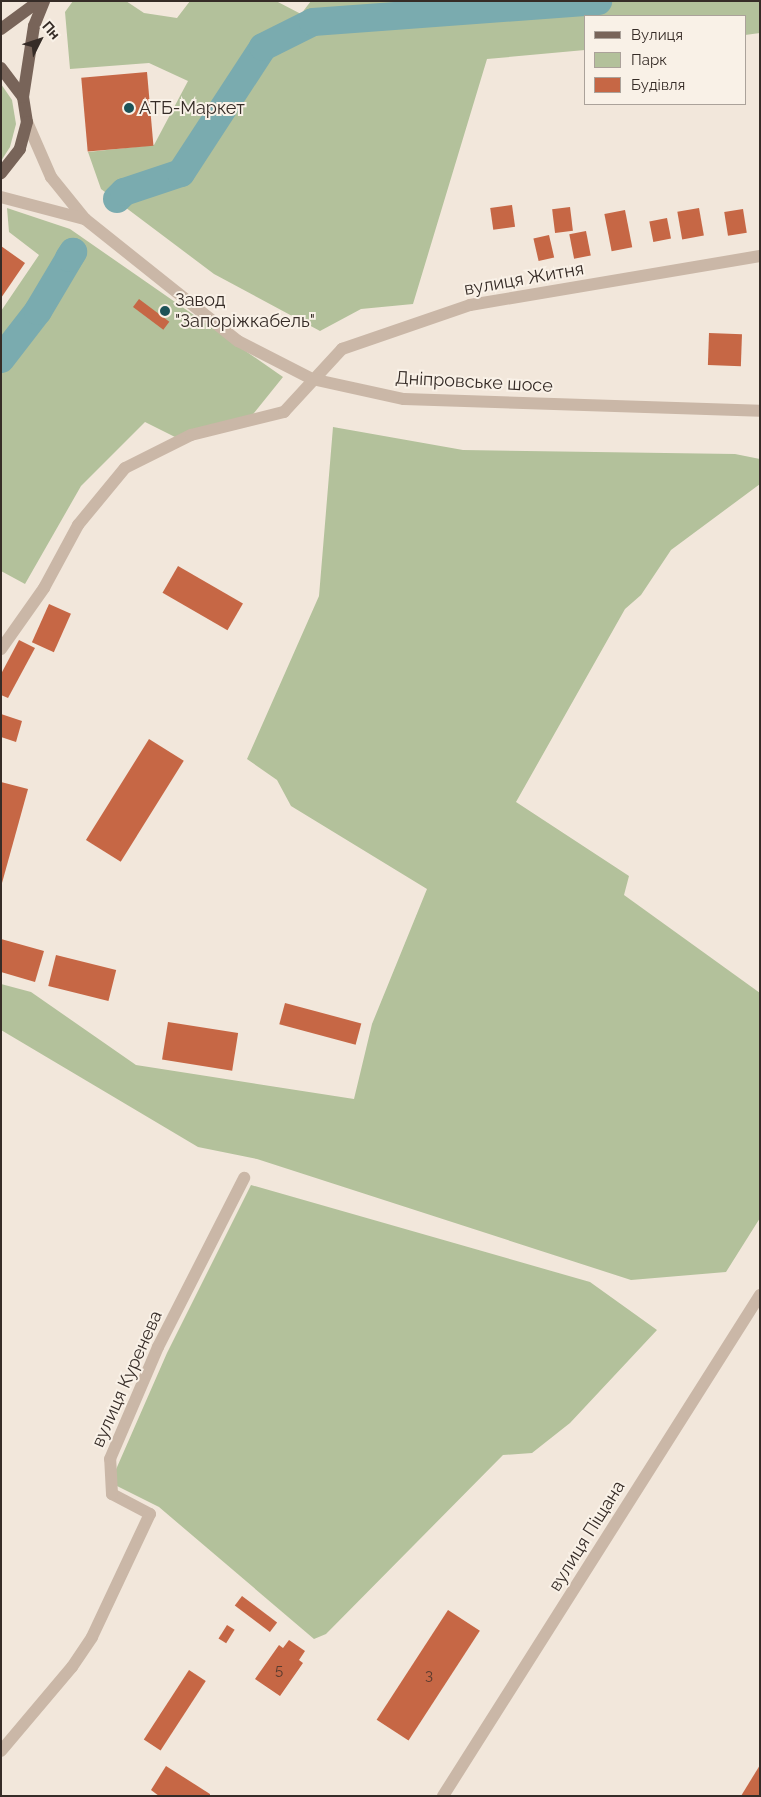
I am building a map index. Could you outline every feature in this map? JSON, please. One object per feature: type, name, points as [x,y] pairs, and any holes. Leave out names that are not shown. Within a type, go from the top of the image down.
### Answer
[{"type":"main road","points":[[1,29],[39,1]]},
{"type":"main road","points":[[1,173],[20,149],[27,122],[23,97],[34,26],[44,1]]},
{"type":"main road","points":[[1,68],[23,97]]},
{"type":"street","name":"Дніпровське шосе","points":[[27,122],[51,177],[86,219],[238,341],[312,379],[404,399],[760,411]]},
{"type":"street","points":[[1,197],[86,219]]},
{"type":"street","name":"вулиця Житня","points":[[1,649],[44,588],[78,525],[125,468],[190,435],[274,417],[288,409],[312,379],[353,343],[470,305],[760,256]]},
{"type":"street","name":"вулиця Куренева","points":[[1,1750],[72,1667],[92,1637],[150,1514],[112,1494],[110,1460],[158,1347],[244,1178]]},
{"type":"street","name":"вулиця Піщана","points":[[444,1796],[760,1295]]},
{"type":"green space","points":[[73,1],[126,1],[144,13],[177,18],[190,1],[276,1],[301,14],[311,1],[760,1],[760,33],[746,35],[746,15],[584,15],[584,50],[487,59],[413,304],[361,309],[320,331],[214,274],[101,189],[88,152],[154,145],[188,81],[149,63],[70,69],[65,12]]},
{"type":"green space","points":[[1,84],[12,100],[16,124],[10,147],[1,161]]},
{"type":"green space","points":[[7,208],[70,229],[283,377],[246,423],[179,439],[145,422],[81,486],[25,584],[1,571],[1,311],[39,255],[9,232]]},
{"type":"green space","points":[[333,427],[463,450],[735,454],[760,459],[760,484],[671,550],[641,595],[625,609],[516,802],[629,876],[624,895],[760,993],[760,1218],[726,1272],[631,1280],[257,1159],[198,1147],[1,1030],[1,984],[31,992],[136,1065],[354,1099],[372,1024],[427,889],[291,806],[277,780],[247,759],[319,596]]},
{"type":"green space","points":[[251,1185],[590,1282],[657,1330],[570,1423],[532,1453],[503,1455],[326,1634],[314,1639],[159,1507],[117,1486],[114,1474],[167,1353]]},
{"type":"building","points":[[147,72],[153,146],[88,151],[81,78]]},
{"type":"building","points":[[512,205],[515,227],[493,230],[490,208]]},
{"type":"building","points":[[570,207],[573,231],[555,233],[552,209]]},
{"type":"building","points":[[699,208],[704,236],[682,239],[677,212]]},
{"type":"building","points":[[743,209],[747,233],[728,236],[724,212]]},
{"type":"building","points":[[625,210],[632,247],[612,251],[604,214]]},
{"type":"building","points":[[667,218],[671,239],[653,242],[649,221]]},
{"type":"building","points":[[586,231],[591,256],[574,259],[569,234]]},
{"type":"building","points":[[549,235],[554,257],[539,261],[533,239]]},
{"type":"building","points":[[1,246],[25,263],[1,298]]},
{"type":"building","points":[[139,299],[169,322],[163,330],[133,307]]},
{"type":"building","points":[[709,333],[742,334],[741,366],[708,365]]},
{"type":"building","points":[[178,566],[243,604],[227,630],[163,593]]},
{"type":"building","points":[[49,604],[71,614],[54,652],[32,642]]},
{"type":"building","points":[[19,640],[35,648],[8,698],[1,695],[1,674]]},
{"type":"building","points":[[1,714],[22,721],[16,742],[1,737]]},
{"type":"building","points":[[149,739],[184,761],[121,862],[86,840]]},
{"type":"building","points":[[1,782],[28,789],[2,883],[1,883]]},
{"type":"building","points":[[1,939],[44,951],[35,982],[1,972]]},
{"type":"building","points":[[56,955],[116,970],[108,1001],[48,986]]},
{"type":"building","points":[[285,1003],[361,1023],[356,1045],[279,1024]]},
{"type":"building","points":[[168,1022],[238,1033],[232,1071],[162,1060]]},
{"type":"building","points":[[242,1596],[277,1622],[270,1632],[235,1606]]},
{"type":"building","points":[[448,1610],[480,1631],[409,1741],[377,1720]]},
{"type":"building","points":[[227,1625],[235,1630],[226,1643],[219,1639]]},
{"type":"building","points":[[289,1640],[305,1651],[299,1660],[303,1663],[280,1696],[255,1679],[279,1645],[283,1648]]},
{"type":"building","points":[[189,1670],[206,1681],[161,1751],[144,1740]]},
{"type":"building","points":[[760,1765],[760,1796],[741,1796]]},
{"type":"building","points":[[166,1766],[210,1794],[210,1796],[159,1796],[151,1790]]},
{"type":"waterway","points":[[117,199],[124,192],[181,173],[263,47],[313,22],[598,1]]},
{"type":"waterway","points":[[1,359],[38,311],[73,252],[69,258]]},
{"type":"place","name":"АТБ-Маркет","points":[[129,108]]},
{"type":"place","name":"Завод \"Запоріжкабель\"","points":[[165,311]]}]
